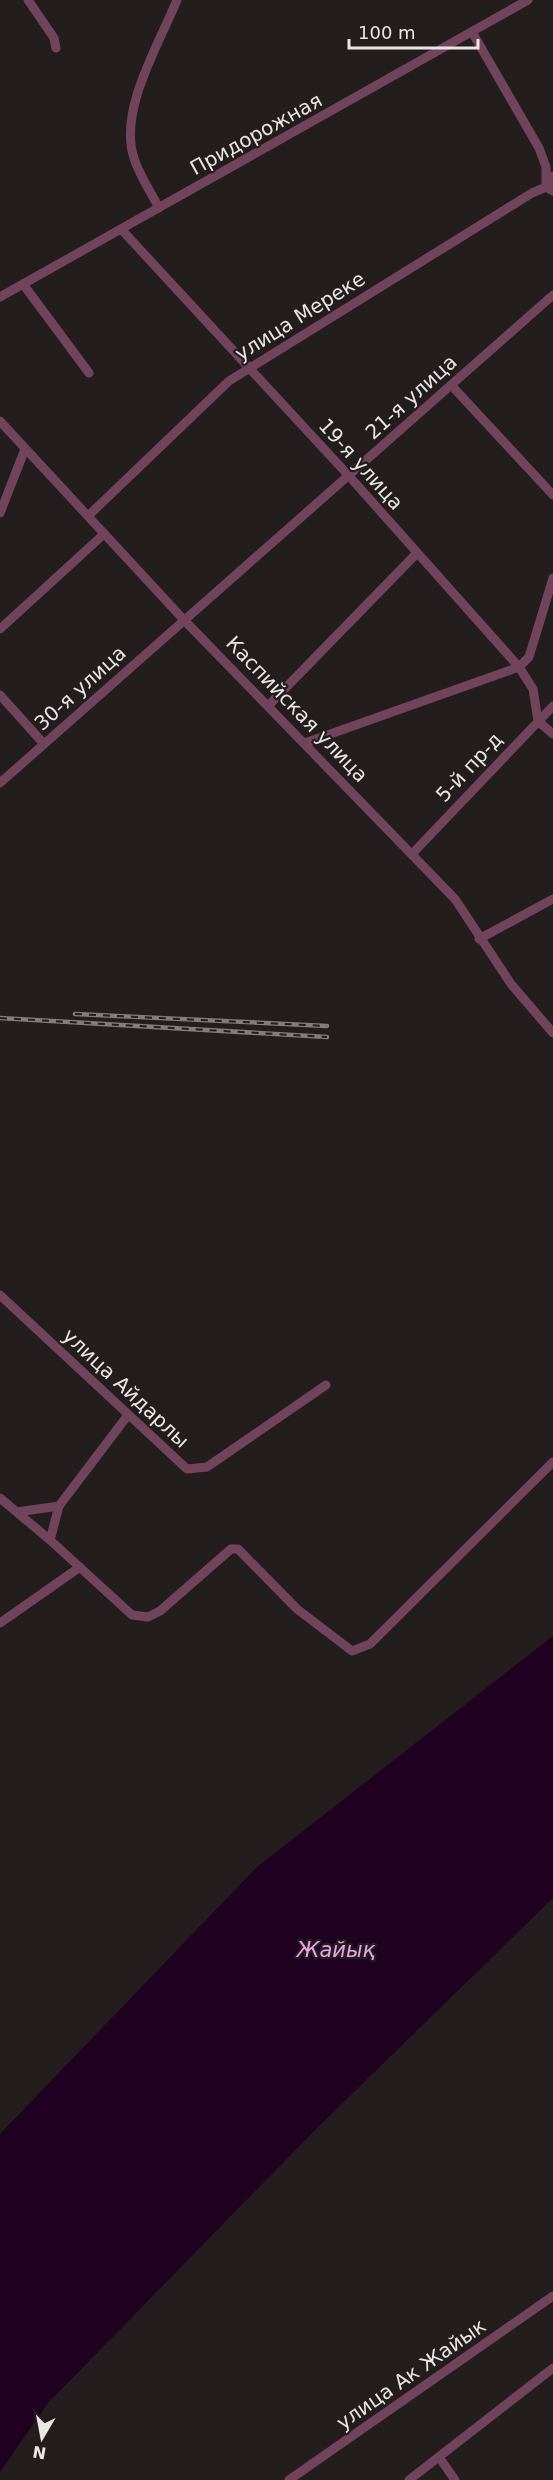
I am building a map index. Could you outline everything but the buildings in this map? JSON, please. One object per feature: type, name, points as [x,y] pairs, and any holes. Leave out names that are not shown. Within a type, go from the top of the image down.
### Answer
[{"type":"street","points":[[28,0],[54,38],[56,48]]},
{"type":"street","points":[[159,208],[134,159],[129,137],[132,105],[177,0]]},
{"type":"street","name":"Придорожная","points":[[0,297],[528,0]]},
{"type":"street","points":[[472,32],[539,148],[546,167],[550,189]]},
{"type":"street","points":[[550,189],[553,176]]},
{"type":"street","name":"улица Мереке","points":[[88,516],[229,381],[532,193],[550,189]]},
{"type":"street","name":"19-я улица","points":[[121,229],[350,476],[416,554],[519,667],[533,689],[538,721]]},
{"type":"street","points":[[23,284],[89,373]]},
{"type":"street","name":"21-я улица","points":[[184,620],[553,295]]},
{"type":"street","points":[[451,386],[553,495]]},
{"type":"street","name":"Каспийская улица","points":[[0,421],[184,620],[455,899],[471,922],[479,939],[511,984],[553,1033]]},
{"type":"street","points":[[0,513],[25,448]]},
{"type":"street","points":[[0,628],[104,534]]},
{"type":"street","points":[[268,706],[416,554]]},
{"type":"street","points":[[305,743],[519,667],[529,657],[553,578]]},
{"type":"street","name":"30-я улица","points":[[0,783],[184,620]]},
{"type":"street","points":[[0,695],[44,744]]},
{"type":"street","name":"5-й пр-д","points":[[412,854],[553,706]]},
{"type":"street","points":[[538,721],[553,734]]},
{"type":"street","points":[[479,939],[553,899]]},
{"type":"street","name":"улица Айдарлы","points":[[0,1295],[187,1468],[207,1467],[326,1385]]},
{"type":"street","points":[[50,1540],[58,1506],[128,1415]]},
{"type":"street","points":[[0,1498],[132,1615],[148,1617],[160,1611],[231,1549],[238,1549],[297,1609],[352,1651],[370,1644],[553,1462]]},
{"type":"street","points":[[17,1512],[58,1506]]},
{"type":"street","points":[[0,1623],[80,1567]]},
{"type":"street","name":"улица Ак Жайык","points":[[289,2480],[553,2296]]},
{"type":"street","points":[[409,2480],[553,2368]]},
{"type":"street","points":[[439,2457],[455,2480]]},
{"type":"water","name":"Жайық","points":[[553,1636],[553,1898],[317,2128],[48,2403],[0,2472],[0,2134],[257,1867]]},
{"type":"railway","points":[[75,1014],[327,1026]]},
{"type":"railway","points":[[0,1018],[327,1037]]}]
